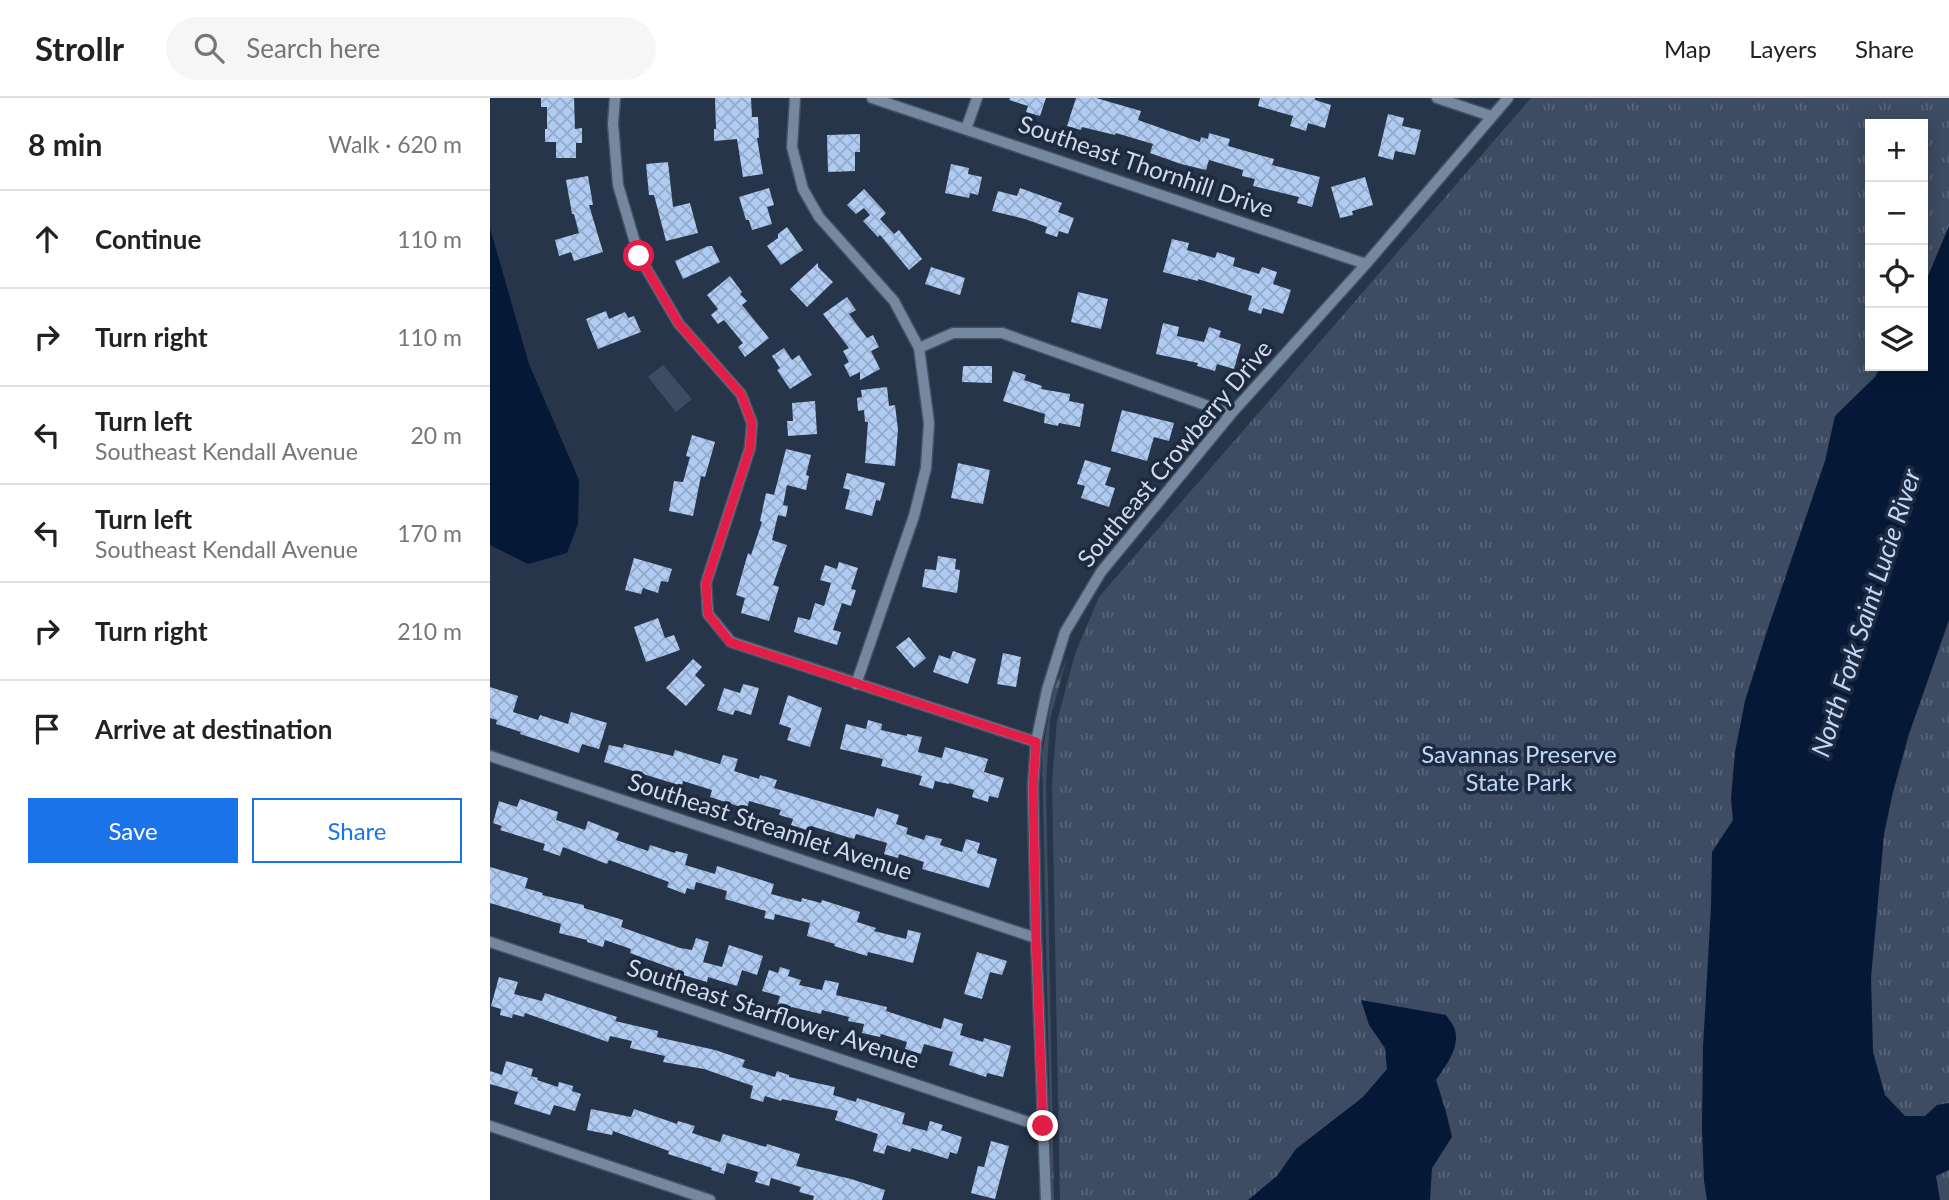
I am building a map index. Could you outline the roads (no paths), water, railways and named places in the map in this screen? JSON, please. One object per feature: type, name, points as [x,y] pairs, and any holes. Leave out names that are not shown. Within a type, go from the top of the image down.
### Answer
[{"type":"street","points":[[615,98],[613,124],[618,185],[639,256],[679,324],[741,394],[752,423],[750,448],[706,583],[708,614],[730,642],[1036,742]]},
{"type":"street","points":[[795,98],[792,147],[803,189],[819,217],[894,301],[919,348],[929,423],[926,468],[914,516],[856,684]]},
{"type":"street","name":"Southeast Thornhill Drive","points":[[872,98],[1366,264]]},
{"type":"street","points":[[966,129],[977,98]]},
{"type":"street","points":[[1437,98],[1491,116]]},
{"type":"street","name":"Southeast Crowberry Drive","points":[[1046,1200],[1033,787],[1036,742],[1047,690],[1065,632],[1101,572],[1231,414],[1366,264],[1508,98]]},
{"type":"street","points":[[919,348],[953,333],[1002,333],[1231,414]]},
{"type":"street","name":"Southeast Streamlet Avenue","points":[[490,756],[1036,938]]},
{"type":"street","name":"Southeast Starflower Avenue","points":[[490,942],[1043,1126]]},
{"type":"street","points":[[490,1126],[709,1200]]},
{"type":"water","name":"North Fork Saint Lucie River","points":[[1949,226],[1949,620],[1909,734],[1893,792],[1884,834],[1871,978],[1873,1052],[1885,1095],[1905,1116],[1925,1116],[1937,1105],[1949,1103],[1949,1170],[1936,1176],[1940,1200],[1707,1200],[1702,1128],[1703,1047],[1712,852],[1733,820],[1731,798],[1735,752],[1745,701],[1825,461],[1835,416],[1878,371],[1928,371],[1928,276]]},
{"type":"water","points":[[490,228],[529,364],[579,480],[578,524],[567,553],[528,564],[490,545]]},
{"type":"water","points":[[1361,1000],[1446,1015],[1454,1028],[1454,1050],[1436,1080],[1452,1137],[1432,1168],[1430,1200],[1248,1200],[1277,1176],[1296,1149],[1363,1097],[1387,1069],[1385,1048],[1369,1025]]},
{"type":"park label","name":"Savannas Preserve State Park","points":[[1519,769]]}]
